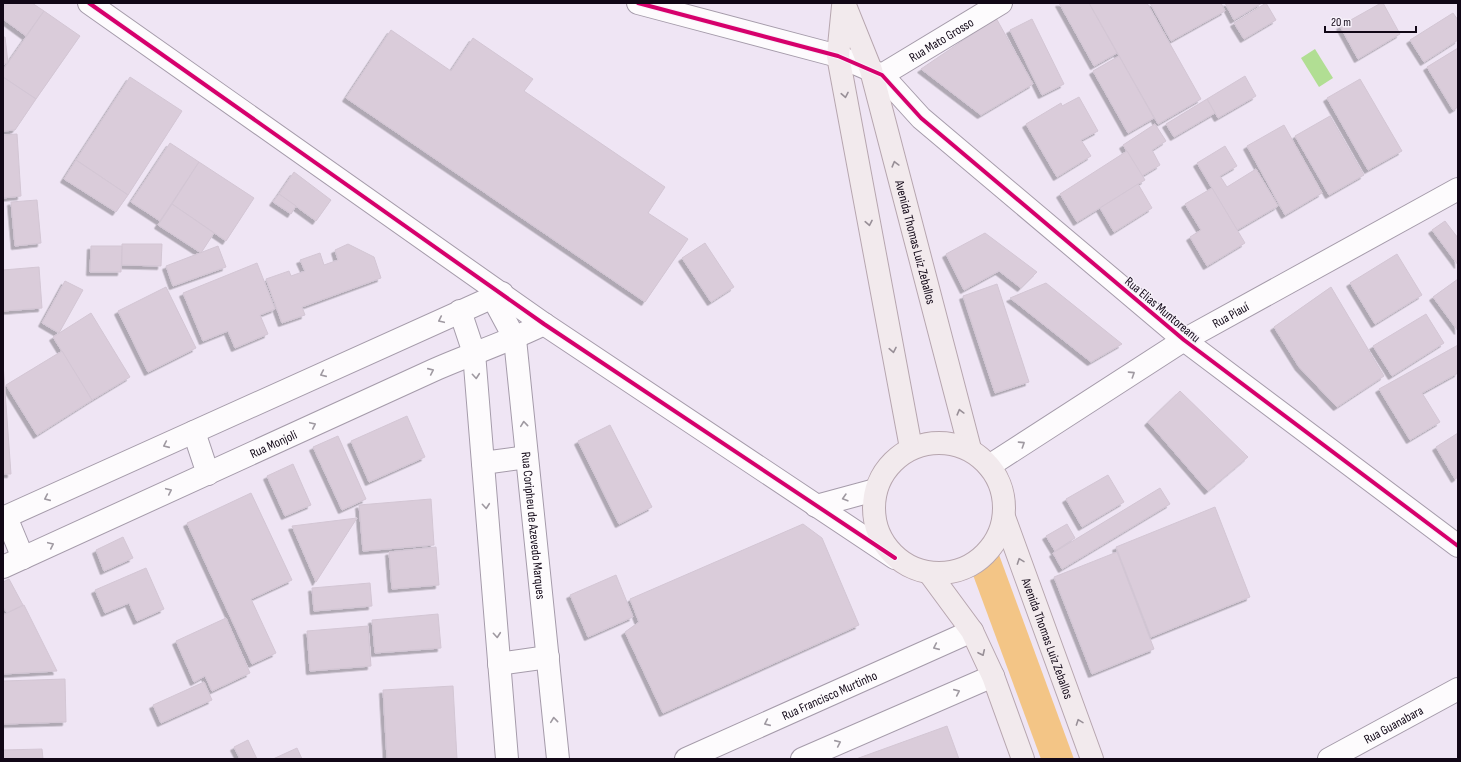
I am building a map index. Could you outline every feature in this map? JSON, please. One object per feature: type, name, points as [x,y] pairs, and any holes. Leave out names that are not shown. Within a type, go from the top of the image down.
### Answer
[{"type":"main road","points":[[844,3],[838,56],[911,448]]},
{"type":"main road","name":"Avenida Thomas Luiz Zeballos","points":[[844,3],[877,73],[970,449]]},
{"type":"main road","points":[[930,574],[964,570],[991,549],[1004,517],[1002,490],[989,466],[970,449],[940,442],[911,448],[888,465],[875,490],[875,527],[895,558],[930,574],[972,631],[993,676],[1023,759]]},
{"type":"main road","name":"Avenida Thomas Luiz Zeballos","points":[[1004,517],[1092,759]]},
{"type":"street","points":[[89,3],[498,295],[544,324],[895,558]]},
{"type":"street","points":[[638,3],[838,56],[877,73]]},
{"type":"street","name":"Rua Mato Grosso","points":[[877,73],[1001,3]]},
{"type":"street","name":"Rua Elias Muntoreanu","points":[[877,73],[921,118],[1184,340],[1458,546]]},
{"type":"street","name":"Rua Piauí","points":[[989,466],[1184,340],[1458,189]]},
{"type":"street","points":[[23,558],[4,517],[498,295]]},
{"type":"street","name":"Rua Coripheu de Azevedo Marques","points":[[498,295],[515,339],[558,759]]},
{"type":"street","points":[[460,311],[474,353],[507,759]]},
{"type":"street","name":"Rua Monjoli","points":[[3,567],[474,353],[515,339],[544,324]]},
{"type":"street","points":[[194,432],[208,474]]},
{"type":"street","points":[[483,463],[527,457]]},
{"type":"street","points":[[816,506],[875,490]]},
{"type":"street","name":"Rua Francisco Murtinho","points":[[693,757],[972,631]]},
{"type":"street","points":[[499,664],[548,657]]},
{"type":"street","points":[[802,759],[993,676]]},
{"type":"street","name":"Rua Guanabara","points":[[1329,759],[1458,689]]},
{"type":"shaded area","points":[[1315,49],[1333,78],[1319,87],[1301,58]]},
{"type":"shaded area","points":[[998,552],[1074,759],[1041,759],[973,575]]},
{"type":"building","points":[[3,3],[32,3],[44,11],[26,36],[3,19]]},
{"type":"building","points":[[1059,3],[1089,3],[1117,53],[1094,66]]},
{"type":"building","points":[[1089,3],[1147,3],[1201,99],[1158,124]]},
{"type":"building","points":[[1150,3],[1221,3],[1225,11],[1171,41]]},
{"type":"building","points":[[1225,3],[1262,3],[1234,20]]},
{"type":"building","points":[[1266,3],[1276,20],[1244,39],[1234,23]]},
{"type":"building","points":[[1383,3],[1400,34],[1358,59],[1340,26]]},
{"type":"building","points":[[44,11],[80,36],[36,99],[3,77],[3,70]]},
{"type":"building","points":[[1453,13],[1458,20],[1458,40],[1424,62],[1410,40]]},
{"type":"building","points":[[996,18],[1033,84],[981,115],[921,69]]},
{"type":"building","points":[[1032,19],[1064,84],[1042,95],[1010,30]]},
{"type":"building","points":[[391,30],[451,71],[473,38],[533,79],[524,91],[665,187],[648,213],[688,239],[645,302],[346,98]]},
{"type":"building","points":[[3,37],[5,37],[8,63],[3,64]]},
{"type":"building","points":[[1458,48],[1458,107],[1453,110],[1427,67]]},
{"type":"building","points":[[1119,56],[1154,118],[1128,133],[1093,71]]},
{"type":"building","points":[[1245,76],[1256,96],[1218,118],[1207,99]]},
{"type":"building","points":[[3,77],[36,99],[15,130],[3,131]]},
{"type":"building","points":[[130,77],[182,111],[128,195],[76,160]]},
{"type":"building","points":[[1360,79],[1402,151],[1368,170],[1327,98]]},
{"type":"building","points":[[1079,97],[1098,131],[1081,140],[1091,156],[1057,177],[1026,124],[1061,103],[1062,106]]},
{"type":"building","points":[[1207,99],[1215,113],[1174,137],[1166,124]]},
{"type":"building","points":[[1330,116],[1364,175],[1329,195],[1295,136]]},
{"type":"building","points":[[1155,124],[1166,141],[1152,150],[1160,165],[1142,176],[1123,145]]},
{"type":"building","points":[[1284,125],[1322,193],[1285,215],[1247,146]]},
{"type":"building","points":[[17,134],[21,196],[3,198],[3,135]]},
{"type":"building","points":[[170,143],[199,162],[160,221],[131,202]]},
{"type":"building","points":[[1225,146],[1237,166],[1220,176],[1227,187],[1256,169],[1278,206],[1237,230],[1197,163]]},
{"type":"building","points":[[1127,151],[1145,180],[1077,222],[1060,194]]},
{"type":"building","points":[[76,160],[128,195],[116,212],[64,179]]},
{"type":"building","points":[[199,162],[254,198],[226,241],[172,204]]},
{"type":"building","points":[[294,172],[331,200],[316,221],[279,194]]},
{"type":"building","points":[[1138,184],[1152,208],[1114,232],[1100,208]]},
{"type":"building","points":[[1212,188],[1245,243],[1207,266],[1190,237],[1201,230],[1185,204]]},
{"type":"building","points":[[279,194],[296,206],[291,214],[273,202]]},
{"type":"building","points":[[37,200],[41,243],[15,246],[11,202]]},
{"type":"building","points":[[172,204],[214,233],[201,253],[158,225]]},
{"type":"building","points":[[1445,221],[1458,238],[1458,265],[1432,230]]},
{"type":"building","points":[[985,233],[1037,272],[1021,288],[999,271],[964,290],[946,254]]},
{"type":"building","points":[[705,243],[734,287],[711,302],[682,258]]},
{"type":"building","points":[[122,244],[162,244],[161,266],[122,265]]},
{"type":"building","points":[[348,244],[374,257],[381,278],[302,307],[305,315],[282,323],[266,279],[289,271],[291,276],[305,271],[300,260],[320,253],[324,265],[338,260],[335,250]]},
{"type":"building","points":[[91,246],[122,246],[121,272],[90,272]]},
{"type":"building","points":[[218,246],[226,267],[173,286],[166,266]]},
{"type":"building","points":[[1397,254],[1422,295],[1375,324],[1350,283]]},
{"type":"building","points":[[257,263],[275,309],[260,315],[268,334],[235,348],[228,331],[203,341],[183,293]]},
{"type":"building","points":[[39,267],[42,308],[3,311],[3,270]]},
{"type":"building","points":[[1458,279],[1458,331],[1433,297]]},
{"type":"building","points":[[65,281],[83,290],[59,333],[42,323]]},
{"type":"building","points":[[1046,283],[1122,344],[1091,362],[1010,298]]},
{"type":"building","points":[[997,284],[1029,382],[995,393],[963,296]]},
{"type":"building","points":[[166,287],[196,348],[148,372],[118,311]]},
{"type":"building","points":[[1331,287],[1384,376],[1337,407],[1299,367],[1274,327]]},
{"type":"building","points":[[91,313],[130,377],[92,400],[53,337]]},
{"type":"building","points":[[1426,314],[1444,343],[1392,376],[1373,346]]},
{"type":"building","points":[[1458,345],[1458,373],[1422,393],[1440,422],[1410,440],[1379,389]]},
{"type":"building","points":[[62,351],[92,400],[37,435],[6,385]]},
{"type":"building","points":[[3,363],[11,474],[3,474]]},
{"type":"building","points":[[1180,391],[1248,457],[1208,491],[1148,422]]},
{"type":"building","points":[[407,416],[425,457],[369,482],[351,441]]},
{"type":"building","points":[[610,425],[652,507],[619,524],[578,441]]},
{"type":"building","points":[[1458,433],[1458,477],[1455,479],[1436,447]]},
{"type":"building","points":[[338,436],[366,499],[342,510],[313,447]]},
{"type":"building","points":[[293,464],[311,505],[285,516],[267,476]]},
{"type":"building","points":[[1108,475],[1124,502],[1082,527],[1066,499]]},
{"type":"building","points":[[1160,488],[1170,504],[1062,569],[1053,553]]},
{"type":"building","points":[[251,493],[292,580],[251,599],[276,653],[252,664],[187,523]]},
{"type":"building","points":[[431,499],[434,545],[363,551],[359,505]]},
{"type":"building","points":[[1215,507],[1250,597],[1151,637],[1116,547]]},
{"type":"building","points":[[357,518],[316,582],[292,526]]},
{"type":"building","points":[[803,524],[822,538],[859,625],[663,713],[625,632],[639,622],[630,599]]},
{"type":"building","points":[[1067,524],[1075,538],[1055,551],[1046,536]]},
{"type":"building","points":[[123,537],[133,558],[104,571],[96,550]]},
{"type":"building","points":[[436,547],[439,585],[392,589],[389,552]]},
{"type":"building","points":[[1117,552],[1154,649],[1092,674],[1054,577]]},
{"type":"building","points":[[146,568],[164,609],[137,621],[129,603],[105,613],[95,590]]},
{"type":"building","points":[[616,575],[633,617],[588,637],[570,595]]},
{"type":"building","points":[[9,579],[23,605],[7,613],[3,607],[3,582]]},
{"type":"building","points":[[370,583],[372,606],[314,611],[312,588]]},
{"type":"building","points":[[24,605],[57,671],[3,674],[3,615]]},
{"type":"building","points":[[438,614],[441,648],[375,653],[372,620]]},
{"type":"building","points":[[226,618],[250,673],[212,691],[205,676],[194,682],[176,641]]},
{"type":"building","points":[[368,626],[371,666],[310,671],[307,631]]},
{"type":"building","points":[[65,679],[66,722],[3,724],[3,681]]},
{"type":"building","points":[[204,682],[212,700],[161,723],[153,705]]},
{"type":"building","points":[[453,686],[457,759],[387,759],[383,690]]},
{"type":"building","points":[[947,726],[959,759],[856,759]]},
{"type":"building","points":[[248,740],[257,759],[240,759],[234,747]]},
{"type":"building","points":[[297,748],[302,759],[273,759]]},
{"type":"building","points":[[42,749],[43,759],[3,759],[3,750]]},
{"type":"cycle path","points":[[89,3],[544,324],[895,558]]},
{"type":"cycle path","points":[[638,3],[838,56],[882,75],[921,118],[1184,340],[1458,546]]}]
